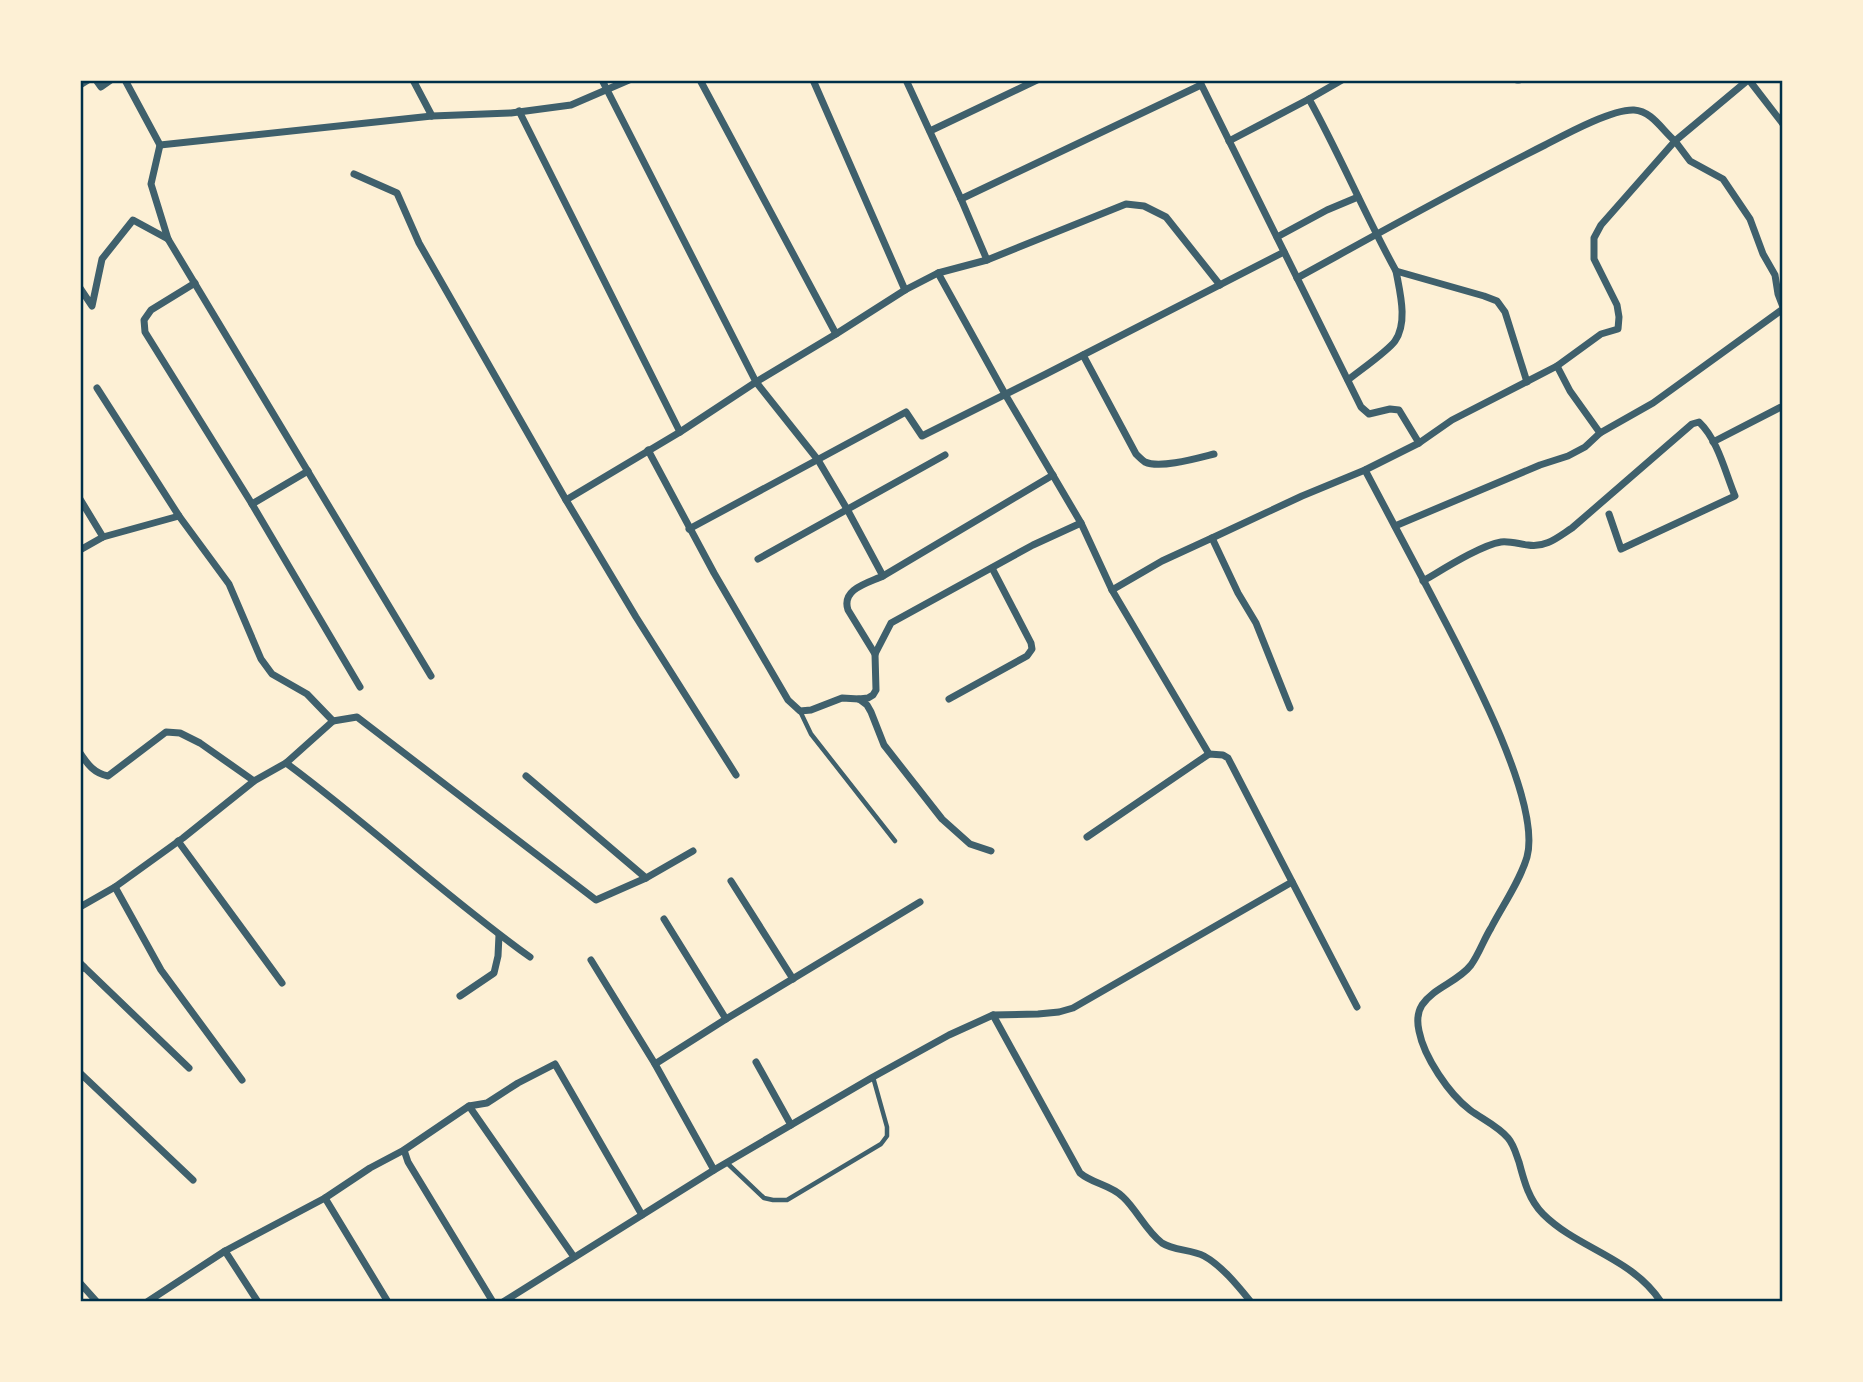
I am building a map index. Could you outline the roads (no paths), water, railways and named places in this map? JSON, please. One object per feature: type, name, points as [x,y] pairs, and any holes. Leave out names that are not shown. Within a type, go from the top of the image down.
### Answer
[{"type":"street","points":[[80,85],[88,80]]},
{"type":"street","points":[[96,80],[102,87],[111,80]]},
{"type":"street","points":[[125,80],[160,145],[151,184],[168,239],[431,676]]},
{"type":"street","points":[[413,80],[432,116]]},
{"type":"street","points":[[602,80],[756,382],[818,460],[883,576]]},
{"type":"street","points":[[160,145],[432,116],[511,113],[571,105],[629,80]]},
{"type":"street","points":[[699,80],[836,334]]},
{"type":"street","points":[[813,80],[905,290]]},
{"type":"street","points":[[906,80],[987,260]]},
{"type":"street","points":[[930,131],[1037,80]]},
{"type":"street","points":[[1229,141],[1342,80]]},
{"type":"street","points":[[1112,590],[1162,561],[1419,443],[1452,420],[1557,366],[1601,334],[1618,329],[1617,304],[1594,259],[1594,238],[1601,225],[1675,141],[1749,80],[1783,124]]},
{"type":"street","points":[[961,199],[1200,83],[1364,412],[1369,414],[1390,409],[1399,410],[1419,443]]},
{"type":"street","points":[[1310,99],[1396,271],[1401,295],[1402,325],[1395,342],[1348,380]]},
{"type":"street","points":[[1297,278],[1434,204],[1467,183],[1571,131],[1622,110],[1637,110],[1651,116],[1690,161],[1723,179],[1750,219],[1763,254],[1775,275],[1783,308],[1653,403],[1600,433],[1585,447],[1568,456],[1540,465],[1395,526]]},
{"type":"street","points":[[520,111],[680,432]]},
{"type":"street","points":[[354,174],[397,193],[419,243],[566,499],[736,775]]},
{"type":"street","points":[[1277,237],[1358,197]]},
{"type":"street","points":[[566,499],[680,432],[905,290],[938,273],[987,260],[1126,204],[1144,206],[1166,217],[1220,285]]},
{"type":"street","points":[[80,288],[92,306],[102,260],[133,220],[168,239]]},
{"type":"street","points":[[689,528],[906,412],[922,436],[1284,252]]},
{"type":"street","points":[[1396,271],[1497,301],[1505,312],[1527,382]]},
{"type":"street","points":[[938,273],[1081,523],[1112,590],[1209,754]]},
{"type":"street","points":[[195,283],[151,310],[144,320],[145,332],[252,504],[360,687]]},
{"type":"street","points":[[1083,355],[1136,454],[1146,462],[1184,462],[1214,454]]},
{"type":"street","points":[[1557,366],[1570,391],[1600,433]]},
{"type":"street","points":[[97,388],[179,516],[229,584],[261,659],[272,674],[307,694],[333,721]]},
{"type":"street","points":[[1713,442],[1783,406]]},
{"type":"street","points":[[1423,580],[1500,542],[1531,546],[1554,541],[1696,422],[1702,424],[1713,442],[1735,496],[1621,549],[1609,514]]},
{"type":"street","points":[[648,450],[689,528],[788,700],[800,711],[811,710],[842,698],[859,699],[873,695],[876,690],[875,654],[891,623],[1033,545],[1081,523]]},
{"type":"street","points":[[758,559],[945,455]]},
{"type":"street","points":[[1365,470],[1475,679],[1509,758],[1527,815],[1527,856],[1471,965],[1429,997],[1421,1007],[1418,1017],[1419,1031],[1425,1050],[1455,1096],[1508,1138],[1514,1146],[1531,1199],[1542,1213],[1558,1226],[1637,1274],[1661,1301]]},
{"type":"street","points":[[252,504],[308,471]]},
{"type":"street","points":[[875,654],[848,610],[847,597],[855,589],[883,576],[1053,475]]},
{"type":"street","points":[[80,499],[103,537]]},
{"type":"street","points":[[80,550],[103,537],[179,516]]},
{"type":"street","points":[[1212,538],[1238,593],[1256,623],[1290,708]]},
{"type":"street","points":[[949,699],[1027,656],[1032,649],[992,568]]},
{"type":"street","points":[[859,699],[871,712],[884,745],[942,819],[970,844],[991,851]]},
{"type":"street","points":[[80,907],[115,887],[254,781],[286,763],[333,721],[357,717],[596,900],[646,878],[693,851]]},
{"type":"street","points":[[80,753],[90,767],[99,774],[108,776],[166,732],[180,733],[200,743],[254,781]]},
{"type":"street","points":[[1087,836],[1209,754],[1223,755],[1227,758],[1357,1007]]},
{"type":"street","points":[[286,763],[341,804],[499,935],[530,957]]},
{"type":"street","points":[[526,776],[646,878]]},
{"type":"street","points":[[178,841],[282,983]]},
{"type":"street","points":[[731,881],[793,979]]},
{"type":"street","points":[[503,1301],[714,1170],[959,1030],[993,1015],[1059,1012],[1073,1008],[1292,882]]},
{"type":"street","points":[[115,887],[161,970],[242,1080]]},
{"type":"street","points":[[655,1063],[920,902]]},
{"type":"street","points":[[664,919],[726,1019]]},
{"type":"street","points":[[460,996],[494,973],[499,935]]},
{"type":"street","points":[[591,960],[655,1063],[714,1170]]},
{"type":"street","points":[[82,967],[188,1068]]},
{"type":"street","points":[[993,1015],[1080,1173],[1087,1179],[1117,1191],[1155,1236],[1166,1245],[1203,1256],[1222,1270],[1251,1301]]},
{"type":"street","points":[[756,1062],[791,1125]]},
{"type":"street","points":[[147,1301],[225,1251],[325,1198],[469,1106],[486,1103],[555,1064],[642,1215]]},
{"type":"street","points":[[80,1073],[193,1180]]},
{"type":"street","points":[[469,1106],[574,1258]]},
{"type":"street","points":[[404,1150],[408,1162],[493,1301]]},
{"type":"street","points":[[325,1198],[388,1301]]},
{"type":"street","points":[[225,1251],[258,1301]]},
{"type":"street","points":[[80,1283],[97,1301]]},
{"type":"lane","points":[[800,711],[811,734],[895,841]]},
{"type":"lane","points":[[726,1163],[764,1198],[787,1200],[881,1144],[887,1136],[873,1077]]}]
